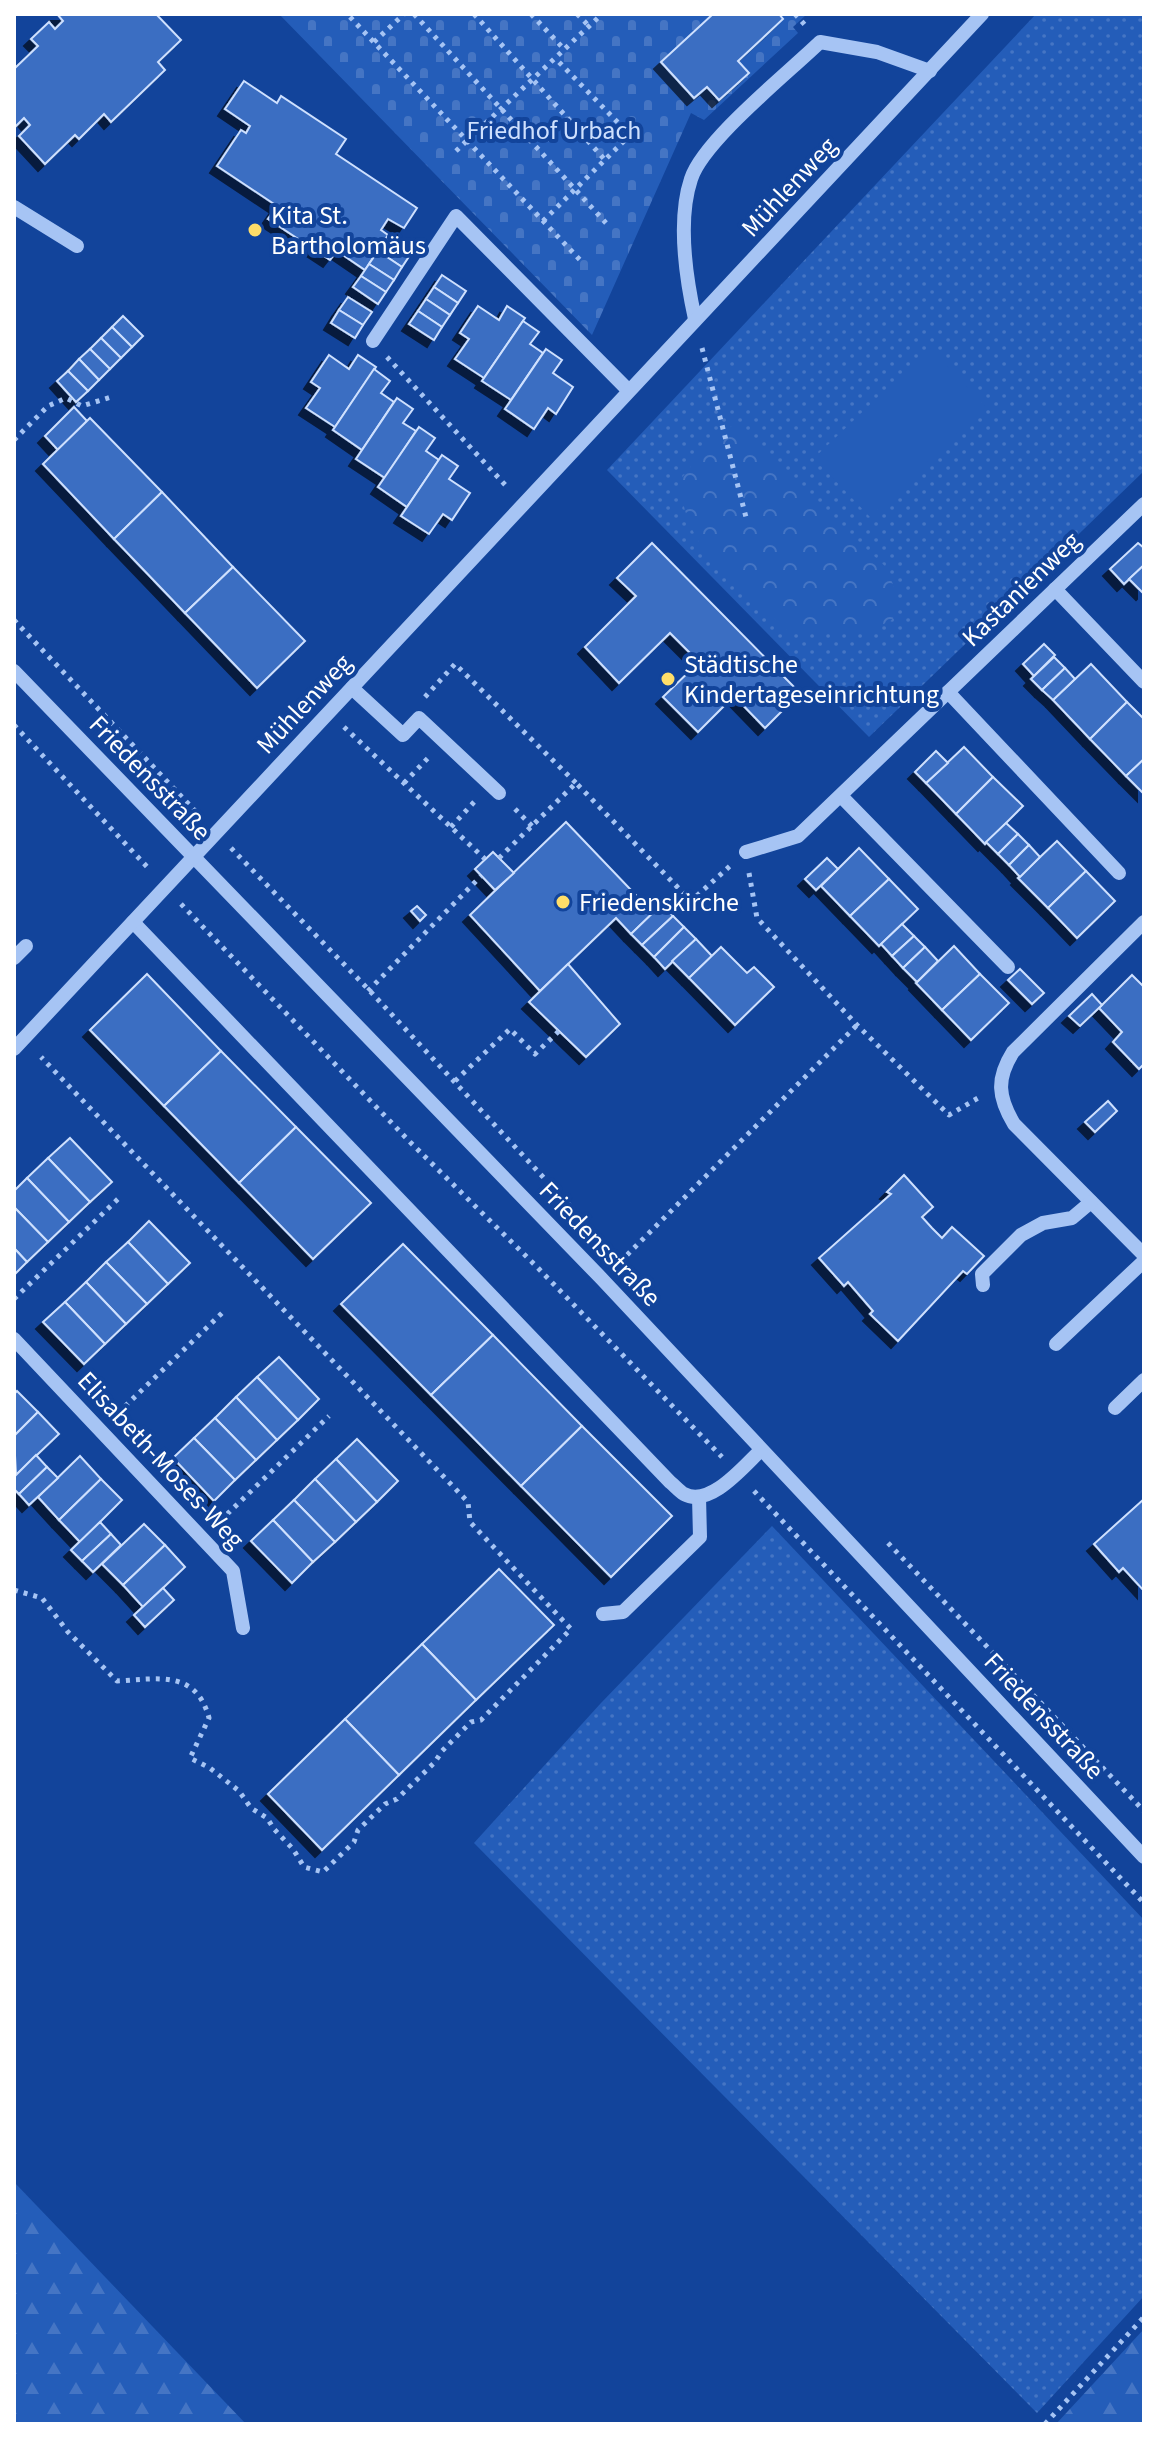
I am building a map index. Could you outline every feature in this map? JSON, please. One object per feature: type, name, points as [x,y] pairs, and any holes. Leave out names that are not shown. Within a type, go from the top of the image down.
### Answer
[{"type":"street","name":"Mühlenweg","points":[[19,1044],[982,14]]},
{"type":"street","points":[[695,319],[686,277],[685,202],[691,177],[705,150],[820,42],[877,52],[930,71]]},
{"type":"street","points":[[14,207],[77,246]]},
{"type":"street","points":[[373,341],[456,216],[628,390]]},
{"type":"street","name":"Kastanienweg","points":[[746,852],[798,836],[1144,504]]},
{"type":"street","points":[[1055,589],[1144,682]]},
{"type":"street","name":"Friedensstraße","points":[[14,671],[193,860],[601,1278],[1144,1857]]},
{"type":"street","points":[[352,688],[403,735],[419,718],[494,789]]},
{"type":"street","points":[[948,692],[1119,873]]},
{"type":"street","points":[[841,796],[1008,967]]},
{"type":"street","points":[[133,922],[670,1482],[686,1495],[699,1497],[713,1494],[761,1450]]},
{"type":"street","points":[[1056,1344],[1144,1258],[1014,1124],[1005,1108],[1002,1069],[1013,1052],[1144,922]]},
{"type":"street","points":[[14,958],[26,946]]},
{"type":"street","points":[[983,1285],[982,1274],[1021,1235],[1043,1223],[1072,1218],[1091,1202]]},
{"type":"street","name":"Elisabeth-Moses-Weg","points":[[14,1339],[233,1571],[243,1628]]},
{"type":"street","points":[[1115,1408],[1144,1380]]},
{"type":"street","points":[[603,1614],[623,1612],[700,1537],[699,1497]]},
{"type":"path","points":[[374,42],[404,14]]},
{"type":"path","points":[[414,14],[606,223]]},
{"type":"path","points":[[474,14],[605,160]]},
{"type":"path","points":[[531,14],[564,49]]},
{"type":"path","points":[[577,14],[589,26]]},
{"type":"path","points":[[456,151],[602,14]]},
{"type":"path","points":[[350,17],[581,261]]},
{"type":"path","points":[[543,221],[630,135],[555,58]]},
{"type":"path","points":[[695,319],[714,404],[747,521]]},
{"type":"path","points":[[373,341],[524,505]]},
{"type":"path","points":[[14,440],[48,406],[66,398],[82,406],[111,397]]},
{"type":"path","points":[[396,729],[455,664],[691,901],[746,852]]},
{"type":"path","points":[[328,713],[485,859]]},
{"type":"path","points":[[14,725],[410,1142],[736,1472],[1144,1903]]},
{"type":"path","points":[[404,783],[444,741]]},
{"type":"path","points":[[499,858],[576,783]]},
{"type":"path","points":[[451,827],[494,789]]},
{"type":"path","points":[[521,815],[532,826]]},
{"type":"path","points":[[746,852],[757,918],[857,1025],[949,1115],[1001,1085]]},
{"type":"path","points":[[345,1015],[481,876]]},
{"type":"path","points":[[601,1278],[857,1025]]},
{"type":"path","points":[[455,1081],[510,1029],[535,1054],[560,1030]]},
{"type":"path","points":[[14,1590],[42,1598],[68,1632],[117,1681],[168,1679],[185,1683],[196,1690],[205,1703],[209,1718],[190,1758],[210,1768],[239,1791],[251,1808],[267,1818],[304,1867],[323,1872],[354,1842],[358,1830],[376,1812],[407,1790],[471,1722],[481,1720],[571,1629],[470,1522],[468,1502],[19,1044]]},
{"type":"path","points":[[14,1299],[120,1197]]},
{"type":"path","points":[[100,1430],[222,1313]]},
{"type":"path","points":[[201,1538],[329,1416]]},
{"type":"path","points":[[1045,2424],[1144,2317]]},
{"type":"green space","name":"Friedhof Urbach","points":[[279,14],[807,14],[793,27],[798,33],[704,120],[691,113],[592,335]]},
{"type":"green space","points":[[1036,14],[1144,14],[1144,471],[869,737],[607,470]]},
{"type":"green space","points":[[930,348],[985,406],[870,517],[814,458]]},
{"type":"green space","points":[[735,423],[776,466],[887,568],[900,604],[892,620],[862,634],[791,634],[704,550],[687,517],[680,480],[704,450]]},
{"type":"green space","points":[[772,1526],[1144,1920],[1144,2296],[1037,2413],[474,1843],[601,1703]]},
{"type":"green space","points":[[14,2182],[246,2424],[14,2424]]},
{"type":"green space","points":[[1144,2329],[1144,2424],[1056,2424]]},
{"type":"building","points":[[57,14],[156,14],[181,40],[158,62],[165,70],[111,122],[104,114],[79,139],[75,135],[45,164],[19,136],[30,125],[24,118],[14,128],[14,69],[38,46],[31,39],[49,22],[55,29],[63,21]]},
{"type":"building","points":[[713,14],[779,14],[783,19],[738,61],[749,73],[719,100],[707,87],[694,98],[661,62]]},
{"type":"building","points":[[244,81],[277,103],[281,96],[346,139],[336,154],[417,208],[404,228],[388,219],[381,230],[388,235],[365,270],[337,251],[330,260],[268,219],[277,206],[217,166],[241,130],[246,133],[250,126],[225,109]]},
{"type":"building","points":[[386,239],[410,255],[402,267],[378,251]]},
{"type":"building","points":[[378,251],[402,267],[394,280],[369,264]]},
{"type":"building","points":[[369,264],[394,280],[386,292],[361,276]]},
{"type":"building","points":[[442,275],[466,291],[458,303],[434,287]]},
{"type":"building","points":[[361,276],[386,292],[378,304],[353,287]]},
{"type":"building","points":[[434,287],[458,303],[450,315],[426,299]]},
{"type":"building","points":[[348,297],[372,312],[363,325],[339,310]]},
{"type":"building","points":[[426,299],[450,315],[442,327],[418,311]]},
{"type":"building","points":[[478,306],[499,320],[507,306],[525,318],[484,378],[455,359],[469,339],[460,333]]},
{"type":"building","points":[[339,310],[363,325],[355,338],[331,323]]},
{"type":"building","points":[[418,311],[442,327],[434,340],[409,324]]},
{"type":"building","points":[[123,316],[143,336],[132,347],[112,327]]},
{"type":"building","points":[[523,321],[539,332],[530,344],[543,353],[511,400],[482,381]]},
{"type":"building","points":[[112,327],[132,347],[121,358],[101,338]]},
{"type":"building","points":[[101,338],[121,358],[110,369],[90,349]]},
{"type":"building","points":[[90,349],[110,369],[99,380],[79,359]]},
{"type":"building","points":[[546,349],[562,360],[553,373],[573,387],[556,414],[548,408],[534,429],[505,409]]},
{"type":"building","points":[[329,355],[349,369],[358,355],[376,367],[335,427],[306,408],[320,388],[311,382]]},
{"type":"building","points":[[79,359],[99,380],[88,391],[68,371]]},
{"type":"building","points":[[374,369],[390,381],[381,393],[394,402],[362,450],[333,430]]},
{"type":"building","points":[[68,371],[88,391],[76,402],[57,381]]},
{"type":"building","points":[[397,398],[413,409],[403,423],[416,431],[385,478],[356,459]]},
{"type":"building","points":[[74,407],[87,421],[58,450],[45,436]]},
{"type":"building","points":[[90,418],[162,492],[114,539],[43,464]]},
{"type":"building","points":[[419,427],[435,438],[426,451],[439,460],[407,507],[378,487]]},
{"type":"building","points":[[442,455],[458,466],[449,479],[470,493],[452,520],[443,514],[429,534],[401,516]]},
{"type":"building","points":[[162,492],[233,567],[185,613],[114,539]]},
{"type":"building","points":[[652,543],[800,693],[765,728],[734,696],[698,732],[663,697],[699,662],[670,633],[619,683],[585,647],[636,596],[617,578]]},
{"type":"building","points":[[1138,543],[1144,548],[1144,565],[1124,584],[1110,569]]},
{"type":"building","points":[[1144,565],[1144,592],[1143,593],[1129,579]]},
{"type":"building","points":[[233,567],[305,641],[257,688],[185,613]]},
{"type":"building","points":[[1044,644],[1055,655],[1034,676],[1023,664]]},
{"type":"building","points":[[1054,657],[1065,668],[1042,690],[1031,679]]},
{"type":"building","points":[[1091,664],[1127,702],[1090,739],[1053,700]]},
{"type":"building","points":[[1065,668],[1075,679],[1053,700],[1042,690]]},
{"type":"building","points":[[1127,702],[1144,719],[1144,759],[1126,776],[1090,739]]},
{"type":"building","points":[[964,747],[993,777],[956,814],[926,783]]},
{"type":"building","points":[[936,751],[948,763],[926,783],[915,772]]},
{"type":"building","points":[[1144,759],[1144,794],[1126,776]]},
{"type":"building","points":[[993,777],[1023,806],[985,844],[956,814]]},
{"type":"building","name":"Friedenskirche","points":[[566,822],[653,913],[631,934],[616,918],[540,991],[470,915]]},
{"type":"building","points":[[1006,823],[1018,834],[998,854],[986,842]]},
{"type":"building","points":[[1018,834],[1029,845],[1009,865],[998,854]]},
{"type":"building","points":[[1057,841],[1086,871],[1048,908],[1018,878]]},
{"type":"building","points":[[1029,845],[1040,857],[1020,877],[1009,865]]},
{"type":"building","points":[[859,848],[889,879],[850,916],[821,886]]},
{"type":"building","points":[[493,852],[514,873],[495,890],[475,869]]},
{"type":"building","points":[[827,858],[838,869],[816,890],[805,879]]},
{"type":"building","points":[[1086,871],[1115,901],[1077,938],[1048,908]]},
{"type":"building","points":[[889,879],[918,909],[879,946],[850,916]]},
{"type":"building","points":[[662,904],[673,916],[642,945],[631,934]]},
{"type":"building","points":[[417,906],[426,915],[420,921],[411,911]]},
{"type":"building","points":[[673,916],[684,927],[654,957],[642,945]]},
{"type":"building","points":[[902,924],[914,936],[892,956],[881,944]]},
{"type":"building","points":[[684,927],[696,939],[665,969],[654,957]]},
{"type":"building","points":[[914,936],[925,947],[903,968],[892,956]]},
{"type":"building","points":[[696,939],[712,956],[689,978],[672,961]]},
{"type":"building","points":[[954,946],[980,974],[942,1010],[916,983]]},
{"type":"building","points":[[721,947],[747,973],[754,967],[774,987],[735,1025],[689,978]]},
{"type":"building","points":[[925,947],[938,961],[917,982],[903,968]]},
{"type":"building","points":[[568,964],[620,1024],[586,1057],[529,1002]]},
{"type":"building","points":[[1020,969],[1044,993],[1032,1004],[1008,980]]},
{"type":"building","points":[[147,974],[221,1051],[164,1106],[90,1030]]},
{"type":"building","points":[[980,974],[1009,1003],[971,1040],[942,1010]]},
{"type":"building","points":[[1132,975],[1144,987],[1144,1064],[1139,1069],[1113,1042],[1122,1032],[1099,1008]]},
{"type":"building","points":[[1092,994],[1102,1005],[1080,1026],[1069,1016]]},
{"type":"building","points":[[221,1051],[296,1127],[239,1183],[164,1106]]},
{"type":"building","points":[[1108,1101],[1117,1111],[1095,1132],[1085,1122]]},
{"type":"building","points":[[296,1127],[371,1203],[313,1259],[239,1183]]},
{"type":"building","points":[[70,1138],[112,1182],[90,1202],[48,1158]]},
{"type":"building","points":[[48,1158],[90,1202],[69,1222],[27,1178]]},
{"type":"building","points":[[904,1175],[933,1207],[922,1217],[932,1228],[942,1238],[952,1227],[984,1256],[967,1274],[963,1271],[898,1341],[870,1314],[873,1311],[848,1282],[844,1286],[819,1258],[891,1194],[887,1192]]},
{"type":"building","points":[[27,1178],[69,1222],[48,1242],[14,1207],[14,1191]]},
{"type":"building","points":[[14,1207],[48,1242],[27,1262],[14,1248]]},
{"type":"building","points":[[149,1221],[190,1263],[168,1284],[128,1242]]},
{"type":"building","points":[[128,1242],[168,1284],[147,1304],[106,1262]]},
{"type":"building","points":[[403,1244],[493,1335],[431,1395],[341,1304]]},
{"type":"building","points":[[14,1248],[27,1262],[14,1275]]},
{"type":"building","points":[[106,1262],[147,1304],[126,1324],[86,1282]]},
{"type":"building","points":[[86,1282],[126,1324],[105,1344],[65,1302]]},
{"type":"building","points":[[65,1302],[105,1344],[84,1364],[43,1322]]},
{"type":"building","points":[[493,1335],[582,1426],[521,1486],[431,1395]]},
{"type":"building","points":[[279,1357],[319,1399],[298,1420],[257,1377]]},
{"type":"building","points":[[257,1377],[298,1420],[277,1440],[236,1397]]},
{"type":"building","points":[[17,1391],[38,1412],[14,1436],[14,1394]]},
{"type":"building","points":[[236,1397],[277,1440],[256,1460],[215,1418]]},
{"type":"building","points":[[38,1412],[59,1434],[16,1475],[14,1436]]},
{"type":"building","points":[[215,1418],[256,1460],[235,1480],[194,1438]]},
{"type":"building","points":[[582,1426],[672,1516],[611,1577],[521,1486]]},
{"type":"building","points":[[194,1438],[235,1480],[214,1501],[173,1458]]},
{"type":"building","points":[[357,1439],[398,1481],[377,1502],[336,1459]]},
{"type":"building","points":[[36,1455],[47,1467],[19,1494],[14,1489],[14,1477]]},
{"type":"building","points":[[80,1456],[101,1479],[59,1520],[38,1497]]},
{"type":"building","points":[[336,1459],[377,1502],[356,1522],[315,1479]]},
{"type":"building","points":[[47,1467],[58,1478],[29,1505],[19,1494]]},
{"type":"building","points":[[101,1479],[122,1500],[80,1542],[59,1520]]},
{"type":"building","points":[[315,1479],[356,1522],[335,1542],[294,1500]]},
{"type":"building","points":[[1144,1499],[1144,1591],[1123,1568],[1119,1572],[1094,1544]]},
{"type":"building","points":[[294,1500],[335,1542],[313,1562],[273,1520]]},
{"type":"building","points":[[273,1520],[313,1562],[292,1583],[251,1541]]},
{"type":"building","points":[[100,1522],[111,1534],[82,1561],[71,1550]]},
{"type":"building","points":[[144,1524],[165,1545],[123,1585],[102,1564]]},
{"type":"building","points":[[111,1534],[121,1545],[93,1572],[82,1561]]},
{"type":"building","points":[[165,1545],[185,1567],[143,1607],[123,1585]]},
{"type":"building","points":[[499,1569],[554,1625],[476,1700],[422,1644]]},
{"type":"building","points":[[163,1588],[174,1600],[145,1627],[134,1615]]},
{"type":"building","points":[[422,1644],[476,1700],[399,1775],[345,1719]]},
{"type":"building","points":[[345,1719],[399,1775],[322,1850],[268,1794]]},
{"type":"place","name":"Kita St. Bartholomäus","points":[[255,230]]},
{"type":"place","name":"Städtische Kindertageseinrichtung","points":[[668,679]]},
{"type":"place","name":"Friedenskirche","points":[[563,902]]}]
